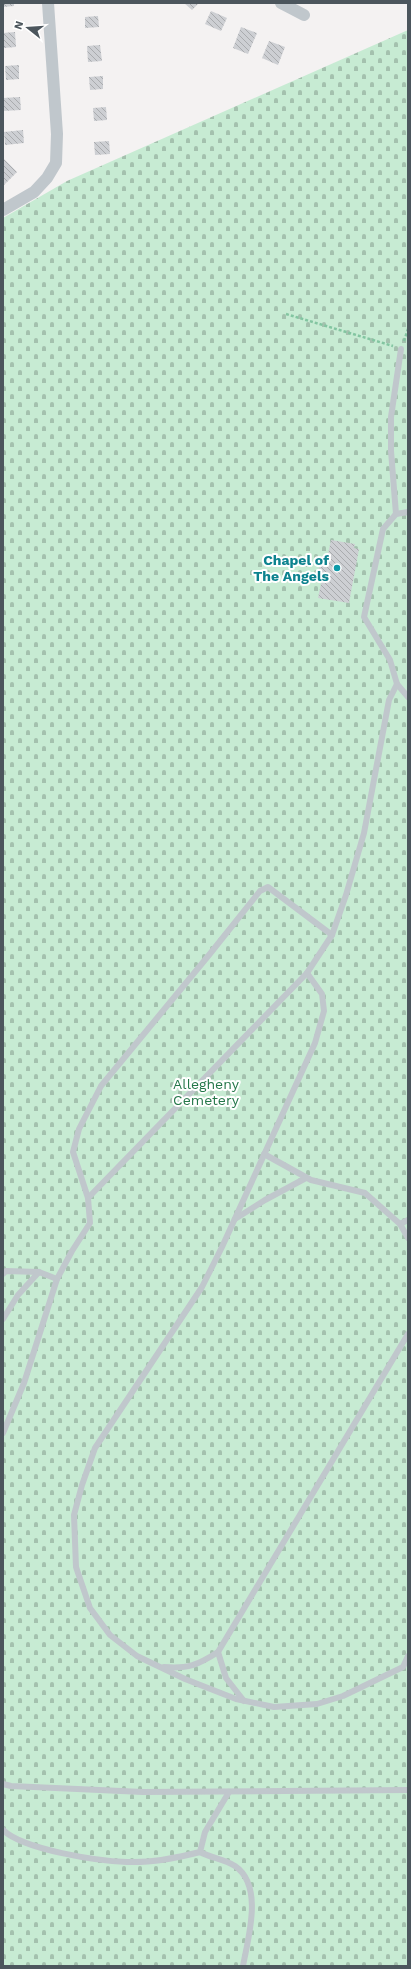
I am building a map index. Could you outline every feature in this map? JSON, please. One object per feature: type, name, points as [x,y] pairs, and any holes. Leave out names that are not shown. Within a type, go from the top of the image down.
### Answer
[{"type":"street","points":[[3,210],[34,192],[47,178],[56,163],[57,134],[48,3]]},
{"type":"street","points":[[281,3],[304,15]]},
{"type":"lane","points":[[396,514],[391,451],[391,418],[401,349]]},
{"type":"lane","points":[[408,512],[396,514],[383,529],[364,617],[390,660],[397,684],[408,697]]},
{"type":"lane","points":[[88,1198],[307,973],[332,935],[364,833],[389,700],[397,684]]},
{"type":"lane","points":[[3,1433],[24,1382],[56,1279],[90,1223],[88,1198],[73,1152],[79,1129],[101,1086],[209,956],[260,891],[268,887],[332,935]]},
{"type":"lane","points":[[307,973],[322,994],[324,1011],[315,1043],[235,1219],[202,1287],[95,1448],[82,1485],[74,1515],[76,1567],[90,1608],[110,1636],[137,1656],[185,1679],[244,1701],[274,1707],[317,1704],[343,1696],[405,1669],[408,1656]]},
{"type":"lane","points":[[264,1154],[306,1178],[366,1193],[400,1224],[408,1238]]},
{"type":"lane","points":[[235,1219],[265,1200],[306,1178]]},
{"type":"lane","points":[[400,1224],[408,1220]]},
{"type":"lane","points":[[3,1274],[6,1271],[39,1272],[56,1279]]},
{"type":"lane","points":[[3,1319],[18,1295],[39,1272]]},
{"type":"lane","points":[[160,1667],[182,1668],[200,1664],[218,1652],[408,1334]]},
{"type":"lane","points":[[218,1652],[226,1678],[244,1701]]},
{"type":"lane","points":[[3,1784],[11,1786],[144,1792],[408,1790]]},
{"type":"lane","points":[[200,1852],[205,1832],[229,1792]]},
{"type":"lane","points":[[3,1830],[8,1835],[27,1844],[47,1850],[127,1862],[176,1858],[200,1852],[235,1866],[244,1875],[248,1885],[252,1906],[252,1922],[243,1966]]},
{"type":"path","points":[[286,314],[401,349],[408,329]]},
{"type":"green space","name":"Allegheny Cemetery","points":[[408,30],[408,1966],[3,1966],[3,218],[67,181]]},
{"type":"building","points":[[3,3],[14,3],[14,6],[3,7]]},
{"type":"building","points":[[184,3],[199,3],[192,10]]},
{"type":"building","points":[[211,11],[227,18],[221,31],[205,24]]},
{"type":"building","points":[[98,16],[99,27],[85,28],[85,17]]},
{"type":"building","points":[[241,27],[257,33],[248,54],[233,48]]},
{"type":"building","points":[[15,32],[16,47],[3,48],[3,33]]},
{"type":"building","points":[[269,41],[285,47],[278,65],[262,58]]},
{"type":"building","points":[[100,45],[102,61],[88,62],[87,46]]},
{"type":"building","points":[[19,65],[19,79],[6,80],[5,66]]},
{"type":"building","points":[[103,76],[103,89],[90,90],[89,77]]},
{"type":"building","points":[[20,97],[21,110],[3,111],[3,98]]},
{"type":"building","points":[[106,107],[107,120],[94,121],[93,108]]},
{"type":"building","points":[[23,130],[24,143],[5,145],[4,132]]},
{"type":"building","points":[[109,141],[110,154],[95,155],[94,142]]},
{"type":"building","points":[[3,158],[17,172],[3,186]]},
{"type":"building","name":"Chapel of The Angels","points":[[331,540],[355,544],[354,548],[359,549],[349,603],[318,598],[322,579],[317,578],[321,558],[327,559]]},
{"type":"place","name":"Chapel of The Angels","points":[[337,568]]}]
